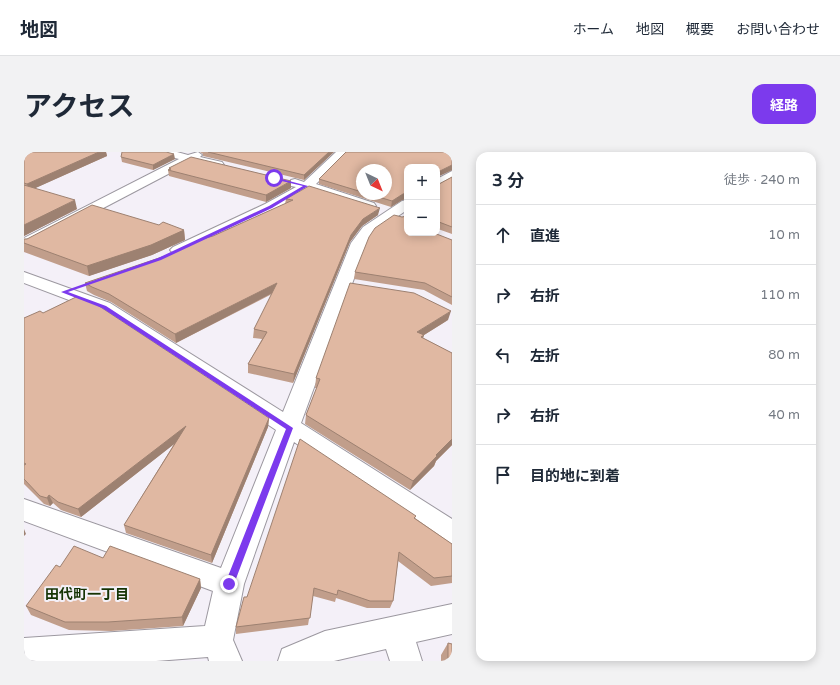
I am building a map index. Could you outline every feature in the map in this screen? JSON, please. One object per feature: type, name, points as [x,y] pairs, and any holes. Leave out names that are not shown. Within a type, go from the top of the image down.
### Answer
[{"type":"street","points":[[163,152],[228,168]]},
{"type":"street","points":[[24,244],[203,152]]},
{"type":"street","points":[[166,256],[270,207],[307,186],[342,152]]},
{"type":"street","points":[[440,182],[451,176]]},
{"type":"street","points":[[281,180],[322,190],[399,218]]},
{"type":"street","points":[[24,654],[221,651],[229,584],[289,428],[350,285],[359,243],[368,230],[399,218],[404,209]]},
{"type":"street","points":[[24,277],[104,307],[452,533]]},
{"type":"street","points":[[64,292],[86,284]]},
{"type":"street","points":[[24,510],[229,584]]},
{"type":"street","points":[[294,661],[325,647],[452,619]]},
{"type":"street","points":[[397,631],[406,661]]},
{"type":"building","points":[[24,152],[99,152],[27,184],[24,183]]},
{"type":"building","points":[[122,152],[166,152],[174,154],[153,165],[121,157]]},
{"type":"building","points":[[208,152],[329,152],[304,175]]},
{"type":"building","points":[[346,152],[452,152],[452,165],[440,171],[440,164],[404,164],[404,194],[392,201],[389,200],[392,200],[392,164],[356,164],[356,190],[319,179]]},
{"type":"building","points":[[191,157],[291,181],[266,195],[168,170],[171,169],[169,168]]},
{"type":"building","points":[[452,177],[452,227],[440,222],[440,183]]},
{"type":"building","points":[[24,185],[75,200],[24,225]]},
{"type":"building","points":[[309,186],[380,208],[363,219],[351,235],[294,374],[248,364],[267,332],[254,329],[277,283],[175,334],[109,294],[85,283],[165,256],[202,239],[213,236],[293,200],[286,199]]},
{"type":"building","points":[[92,205],[159,225],[163,222],[184,230],[151,245],[87,266],[24,243],[24,239],[27,239]]},
{"type":"building","points":[[394,215],[404,217],[404,236],[440,235],[452,240],[452,297],[425,283],[355,272],[369,237],[375,228]]},
{"type":"building","points":[[350,283],[414,293],[451,311],[417,332],[424,335],[421,337],[452,353],[452,439],[413,481],[306,415],[320,379],[316,378]]},
{"type":"building","points":[[76,297],[96,304],[269,418],[211,555],[124,525],[186,426],[78,509],[58,502],[49,495],[47,498],[40,496],[24,479],[24,465],[26,464],[24,463],[24,318],[40,311],[43,313]]},
{"type":"building","points":[[300,439],[416,516],[414,518],[452,544],[452,576],[434,578],[399,552],[393,601],[370,601],[338,590],[337,595],[314,588],[310,618],[236,627],[244,597],[247,597]]},
{"type":"building","points":[[74,546],[103,558],[110,546],[200,579],[182,617],[108,622],[65,622],[26,606],[56,565],[60,567]]},
{"type":"building","points":[[448,643],[452,644],[452,661],[448,661]]},
{"type":"district","name":"田代町一丁目","points":[[87,594]]},
{"type":"route","points":[[229,584],[289,428],[104,307],[64,292],[160,259],[270,207],[307,186],[274,178]]}]
